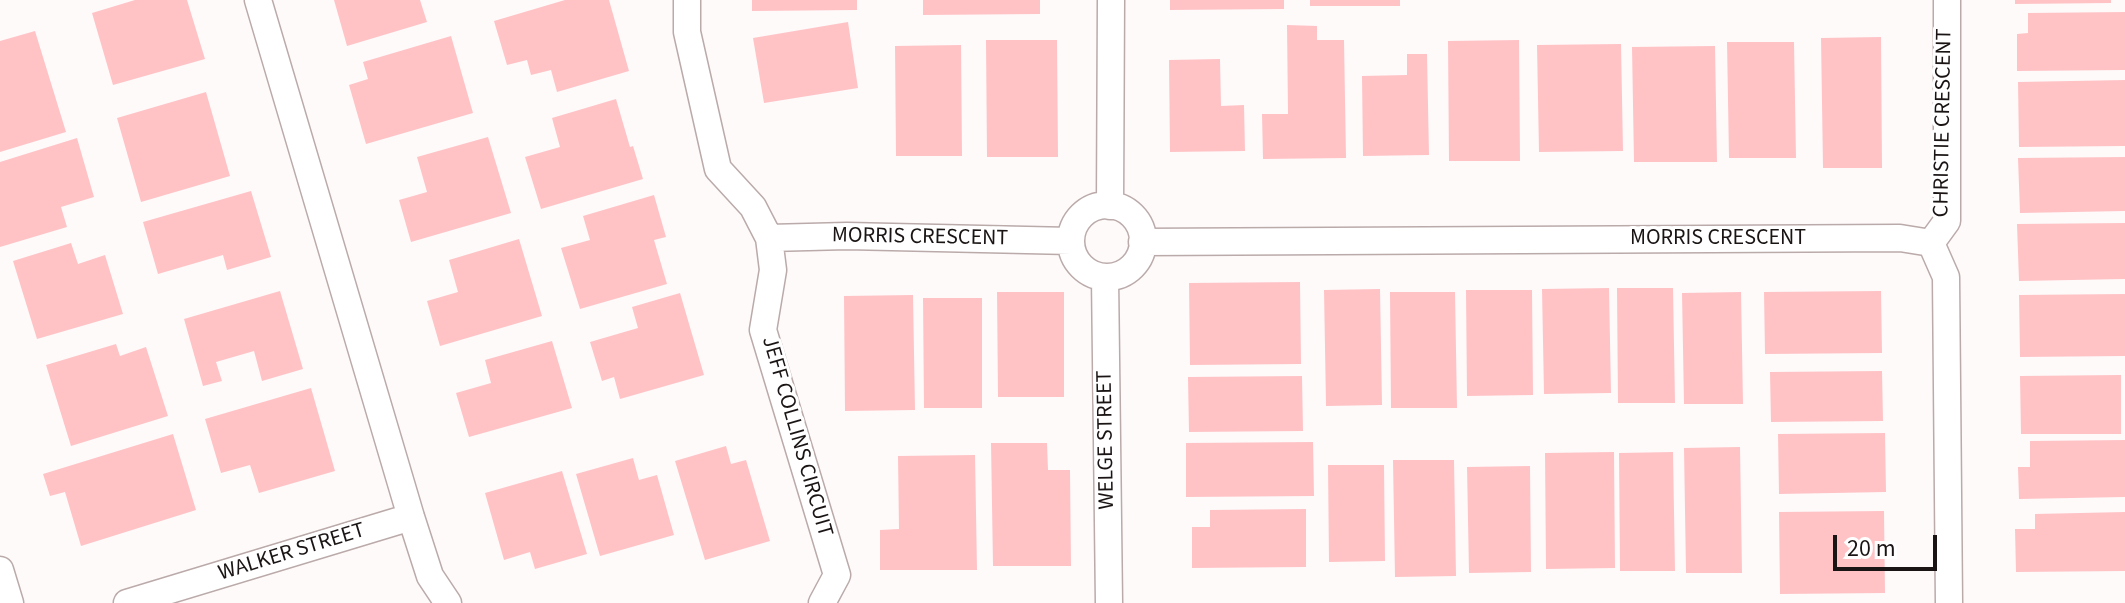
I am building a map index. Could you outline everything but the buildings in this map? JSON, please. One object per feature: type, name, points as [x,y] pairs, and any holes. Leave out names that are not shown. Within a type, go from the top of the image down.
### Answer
[{"type":"street","points":[[258,0],[411,517],[430,576],[448,603]]},
{"type":"street","name":"JEFF COLLINS CIRCUIT","points":[[687,0],[687,32],[718,169],[753,207],[769,238],[773,270],[763,330],[837,575],[822,603]]},
{"type":"street","points":[[1110,206],[1111,0]]},
{"type":"street","name":"CHRISTIE CRESCENT","points":[[1931,243],[1947,221],[1947,0]]},
{"type":"street","points":[[1098,206],[1110,206],[1131,215],[1139,225],[1142,242],[1138,259],[1131,268],[1105,277],[1087,271],[1078,263],[1071,241],[1078,219],[1098,206]]},
{"type":"street","name":"MORRIS CRESCENT","points":[[769,238],[847,236],[1071,241]]},
{"type":"street","name":"MORRIS CRESCENT","points":[[1142,242],[1900,238],[1931,243]]},
{"type":"street","points":[[1931,243],[1946,277],[1949,603]]},
{"type":"street","name":"WELGE STREET","points":[[1105,277],[1109,603]]},
{"type":"street","name":"WALKER STREET","points":[[127,603],[411,517]]},
{"type":"street","points":[[0,570],[10,603]]}]
